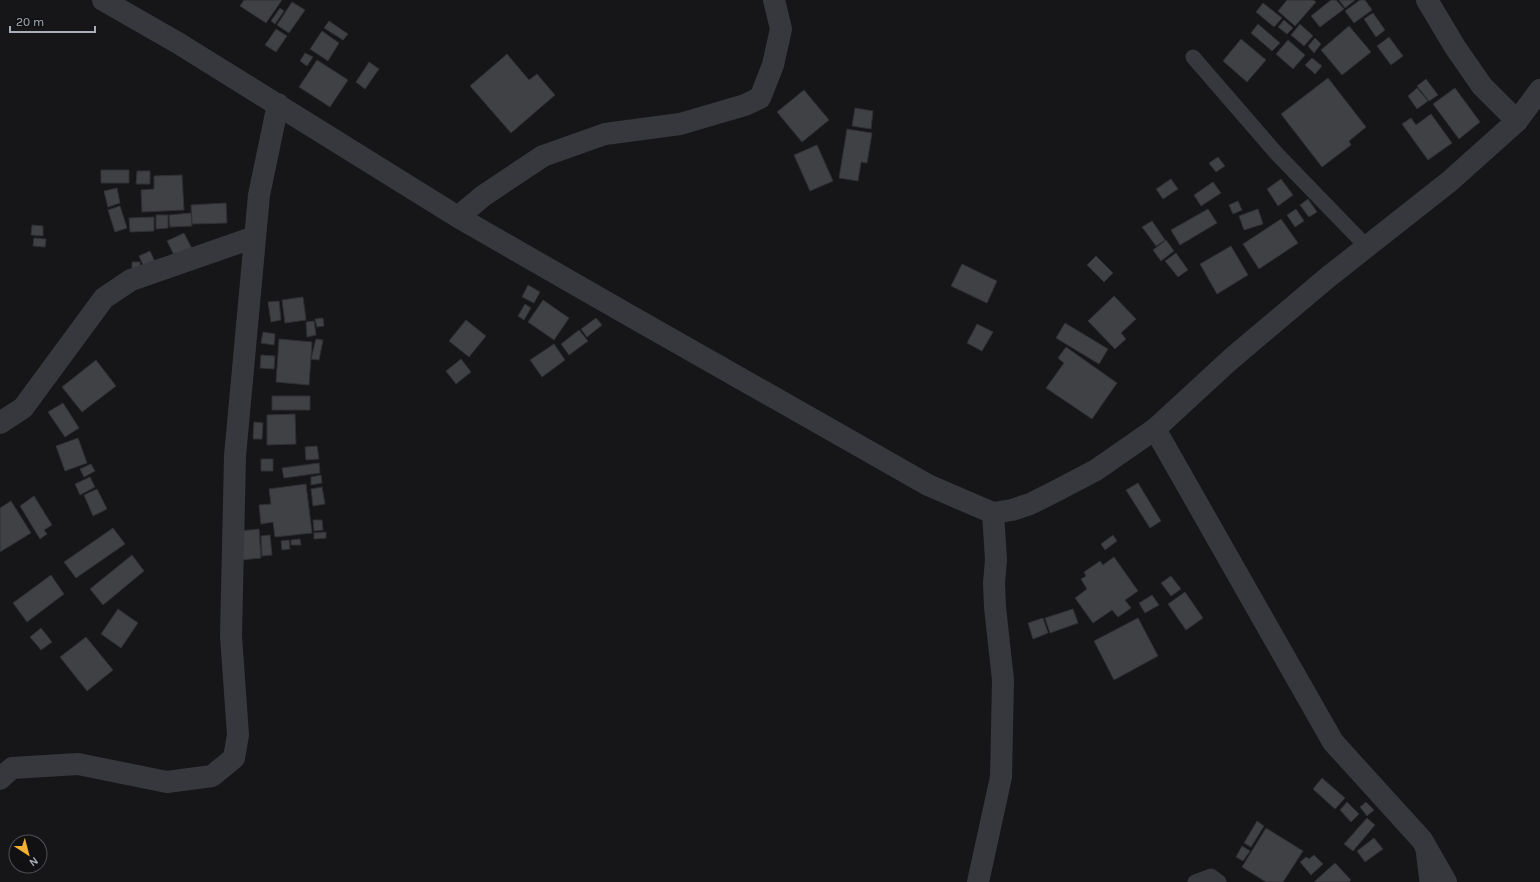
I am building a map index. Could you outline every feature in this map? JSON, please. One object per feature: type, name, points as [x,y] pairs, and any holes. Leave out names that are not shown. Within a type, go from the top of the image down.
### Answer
[{"type":"street","points":[[103,0],[178,43],[278,104],[458,217],[928,485],[993,513],[1012,510],[1030,504],[1056,491],[1096,470],[1156,429],[1249,344],[1327,278],[1450,181],[1517,121],[1540,90]]},
{"type":"street","points":[[458,217],[483,196],[543,156],[605,134],[680,124],[745,105],[760,98],[773,65],[781,29],[774,0]]},
{"type":"street","points":[[1427,0],[1455,47],[1482,86],[1517,121]]},
{"type":"street","points":[[0,779],[12,768],[78,764],[167,782],[212,776],[234,758],[238,735],[231,636],[235,456],[259,195],[278,104]]},
{"type":"street","points":[[0,423],[23,408],[104,298],[131,280],[255,237]]},
{"type":"street","points":[[1156,429],[1333,742],[1422,840],[1446,882]]},
{"type":"street","points":[[978,882],[1001,777],[1002,680],[995,607],[994,584],[996,560],[993,513]]},
{"type":"lane","points":[[1194,57],[1277,154],[1366,247]]},
{"type":"lane","points":[[1422,840],[1427,882]]},
{"type":"lane","points":[[1195,882],[1211,876],[1219,882]]},
{"type":"building","points":[[244,0],[282,0],[266,23],[240,6]]},
{"type":"building","points":[[1287,0],[1313,0],[1316,2],[1295,26],[1278,11]]},
{"type":"building","points":[[1331,0],[1336,0],[1344,9],[1320,27],[1311,16]]},
{"type":"building","points":[[1339,0],[1355,0],[1345,8]]},
{"type":"building","points":[[1360,0],[1365,0],[1372,10],[1354,23],[1345,11]]},
{"type":"building","points":[[292,2],[305,10],[289,33],[277,25]]},
{"type":"building","points":[[1263,3],[1282,18],[1274,27],[1256,12]]},
{"type":"building","points":[[280,8],[284,11],[275,24],[271,21]]},
{"type":"building","points":[[1373,13],[1385,30],[1376,37],[1364,19]]},
{"type":"building","points":[[1284,20],[1293,28],[1287,34],[1278,27]]},
{"type":"building","points":[[329,21],[348,34],[343,40],[324,28]]},
{"type":"building","points":[[1258,24],[1280,43],[1272,51],[1251,33]]},
{"type":"building","points":[[1300,24],[1313,36],[1304,46],[1291,35]]},
{"type":"building","points":[[1349,26],[1371,52],[1342,75],[1321,50]]},
{"type":"building","points":[[276,29],[287,36],[276,52],[265,45]]},
{"type":"building","points":[[322,31],[339,43],[328,61],[310,49]]},
{"type":"building","points":[[1389,37],[1403,56],[1391,65],[1377,46]]},
{"type":"building","points":[[1315,38],[1321,44],[1314,53],[1308,46]]},
{"type":"building","points":[[1241,39],[1266,60],[1247,82],[1223,61]]},
{"type":"building","points":[[1288,40],[1305,55],[1293,69],[1276,54]]},
{"type":"building","points":[[305,53],[313,57],[307,66],[300,61]]},
{"type":"building","points":[[507,54],[529,80],[537,74],[555,95],[511,133],[470,86]]},
{"type":"building","points":[[1312,58],[1322,66],[1315,74],[1305,65]]},
{"type":"building","points":[[317,60],[348,80],[330,107],[299,87]]},
{"type":"building","points":[[369,62],[379,69],[365,89],[356,82]]},
{"type":"building","points":[[1328,78],[1366,127],[1349,141],[1351,145],[1322,167],[1281,114]]},
{"type":"building","points":[[1426,79],[1438,95],[1429,101],[1417,86]]},
{"type":"building","points":[[1417,88],[1428,101],[1417,109],[1408,96]]},
{"type":"building","points":[[1455,88],[1480,122],[1459,139],[1433,104]]},
{"type":"building","points":[[804,90],[829,120],[802,142],[777,112]]},
{"type":"building","points":[[855,108],[873,111],[871,129],[852,126]]},
{"type":"building","points":[[1431,114],[1452,143],[1428,160],[1402,124],[1411,118],[1416,125]]},
{"type":"building","points":[[847,129],[872,133],[867,163],[861,162],[858,181],[839,178]]},
{"type":"building","points":[[817,145],[833,181],[810,191],[794,155]]},
{"type":"building","points":[[1218,157],[1225,166],[1216,172],[1209,163]]},
{"type":"building","points":[[101,170],[129,170],[129,183],[101,183]]},
{"type":"building","points":[[137,171],[150,171],[150,184],[136,184]]},
{"type":"building","points":[[182,175],[184,210],[142,212],[141,190],[154,189],[154,176]]},
{"type":"building","points":[[1171,179],[1178,189],[1163,199],[1156,189]]},
{"type":"building","points":[[1281,179],[1293,195],[1278,206],[1267,189]]},
{"type":"building","points":[[1213,182],[1221,193],[1201,206],[1194,195]]},
{"type":"building","points":[[117,188],[120,203],[108,207],[104,191]]},
{"type":"building","points":[[1308,199],[1317,212],[1309,217],[1300,205]]},
{"type":"building","points":[[1238,201],[1242,210],[1233,214],[1229,205]]},
{"type":"building","points":[[226,203],[227,223],[192,224],[191,205]]},
{"type":"building","points":[[120,206],[127,228],[115,232],[108,210]]},
{"type":"building","points":[[1208,209],[1217,223],[1180,245],[1171,230]]},
{"type":"building","points":[[1258,209],[1263,224],[1244,230],[1239,216]]},
{"type":"building","points":[[1296,209],[1304,221],[1295,227],[1287,215]]},
{"type":"building","points":[[191,213],[192,226],[170,227],[169,215]]},
{"type":"building","points":[[156,215],[168,215],[168,228],[156,229]]},
{"type":"building","points":[[154,217],[154,231],[130,232],[129,218]]},
{"type":"building","points":[[1281,219],[1298,243],[1259,269],[1243,244]]},
{"type":"building","points":[[1152,221],[1165,240],[1156,246],[1142,227]]},
{"type":"building","points":[[32,225],[43,226],[43,236],[31,235]]},
{"type":"building","points":[[184,233],[193,251],[176,259],[167,241]]},
{"type":"building","points":[[34,238],[46,239],[45,247],[33,246]]},
{"type":"building","points":[[1166,240],[1174,251],[1161,261],[1153,250]]},
{"type":"building","points":[[1231,246],[1248,275],[1217,294],[1200,264]]},
{"type":"building","points":[[150,251],[155,262],[144,267],[139,256]]},
{"type":"building","points":[[1176,253],[1188,270],[1178,277],[1165,261]]},
{"type":"building","points":[[1096,256],[1113,273],[1104,282],[1087,265]]},
{"type":"building","points":[[132,262],[140,262],[140,269],[132,269]]},
{"type":"building","points":[[962,264],[997,281],[987,303],[951,286]]},
{"type":"building","points":[[528,285],[540,292],[534,303],[522,297]]},
{"type":"building","points":[[1114,296],[1136,319],[1121,333],[1126,339],[1115,349],[1088,321]]},
{"type":"building","points":[[303,297],[306,320],[285,323],[282,300]]},
{"type":"building","points":[[543,300],[569,318],[554,340],[528,322]]},
{"type":"building","points":[[279,301],[281,320],[271,322],[268,302]]},
{"type":"building","points":[[525,304],[531,308],[524,320],[518,316]]},
{"type":"building","points":[[323,318],[324,326],[317,327],[315,319]]},
{"type":"building","points":[[596,318],[602,325],[587,337],[581,329]]},
{"type":"building","points":[[466,320],[486,336],[469,357],[449,341]]},
{"type":"building","points":[[314,321],[316,335],[307,337],[306,322]]},
{"type":"building","points":[[1065,323],[1108,349],[1099,364],[1056,338]]},
{"type":"building","points":[[977,324],[993,332],[982,351],[967,343]]},
{"type":"building","points":[[579,330],[588,341],[569,355],[561,344]]},
{"type":"building","points":[[263,332],[275,334],[274,345],[261,343]]},
{"type":"building","points":[[279,339],[312,342],[309,385],[276,382]]},
{"type":"building","points":[[316,339],[323,340],[319,360],[311,359]]},
{"type":"building","points":[[554,344],[565,360],[542,377],[530,360]]},
{"type":"building","points":[[1066,347],[1117,383],[1092,419],[1046,388],[1064,363],[1058,358]]},
{"type":"building","points":[[261,355],[275,356],[274,369],[260,368]]},
{"type":"building","points":[[461,359],[471,372],[456,384],[446,371]]},
{"type":"building","points":[[96,360],[116,386],[82,412],[62,387]]},
{"type":"building","points":[[272,396],[310,396],[310,410],[272,410]]},
{"type":"building","points":[[63,403],[79,428],[65,437],[48,412]]},
{"type":"building","points":[[295,414],[296,444],[267,445],[267,415]]},
{"type":"building","points":[[254,422],[263,423],[262,439],[253,439]]},
{"type":"building","points":[[78,438],[87,463],[65,471],[56,446]]},
{"type":"building","points":[[317,446],[319,459],[306,460],[305,447]]},
{"type":"building","points":[[261,459],[273,459],[273,471],[261,471]]},
{"type":"building","points":[[319,463],[320,473],[284,478],[282,468]]},
{"type":"building","points":[[91,464],[95,471],[84,477],[80,469]]},
{"type":"building","points":[[321,475],[322,483],[311,485],[311,477]]},
{"type":"building","points":[[90,477],[95,487],[80,495],[75,484]]},
{"type":"building","points":[[1138,483],[1161,521],[1150,528],[1126,490]]},
{"type":"building","points":[[306,484],[312,533],[275,537],[273,522],[261,524],[259,505],[271,504],[269,489]]},
{"type":"building","points":[[322,487],[325,504],[313,506],[311,489]]},
{"type":"building","points":[[97,489],[107,509],[93,516],[84,495]]},
{"type":"building","points":[[34,496],[52,525],[44,530],[47,534],[40,539],[20,506]]},
{"type":"building","points":[[11,501],[31,533],[0,552],[0,508]]},
{"type":"building","points":[[313,520],[322,520],[323,530],[314,531]]},
{"type":"building","points":[[113,528],[125,544],[76,578],[64,562]]},
{"type":"building","points":[[259,529],[261,558],[241,560],[239,531]]},
{"type":"building","points":[[326,532],[326,538],[314,539],[314,533]]},
{"type":"building","points":[[270,535],[272,555],[262,556],[261,536]]},
{"type":"building","points":[[1113,535],[1117,541],[1105,550],[1101,544]]},
{"type":"building","points":[[300,539],[301,545],[291,545],[291,540]]},
{"type":"building","points":[[289,540],[290,549],[282,550],[281,541]]},
{"type":"building","points":[[132,555],[144,571],[103,605],[90,589]]},
{"type":"building","points":[[1114,557],[1138,591],[1125,600],[1131,608],[1118,617],[1112,610],[1093,623],[1075,598],[1087,589],[1081,579],[1086,576],[1084,572],[1100,561],[1103,565]]},
{"type":"building","points":[[51,575],[64,594],[27,622],[13,603]]},
{"type":"building","points":[[1171,576],[1181,589],[1171,596],[1161,583]]},
{"type":"building","points":[[1185,592],[1203,618],[1186,630],[1168,604]]},
{"type":"building","points":[[1152,595],[1159,605],[1145,613],[1139,603]]},
{"type":"building","points":[[118,609],[138,623],[121,648],[101,634]]},
{"type":"building","points":[[1073,609],[1078,623],[1050,633],[1045,618]]},
{"type":"building","points":[[1043,618],[1048,633],[1033,639],[1028,623]]},
{"type":"building","points":[[1138,618],[1158,656],[1114,680],[1094,641]]},
{"type":"building","points":[[41,628],[52,642],[41,650],[30,637]]},
{"type":"building","points":[[86,637],[113,670],[87,691],[60,657]]},
{"type":"building","points":[[1322,778],[1345,798],[1335,809],[1313,789]]},
{"type":"building","points":[[1347,802],[1359,814],[1351,822],[1340,810]]},
{"type":"building","points":[[1366,802],[1374,810],[1367,816],[1360,807]]},
{"type":"building","points":[[1367,818],[1375,825],[1353,851],[1344,844]]},
{"type":"building","points":[[1257,821],[1264,826],[1251,847],[1244,843]]},
{"type":"building","points":[[1266,828],[1303,851],[1283,882],[1266,882],[1242,867]]},
{"type":"building","points":[[1374,838],[1383,849],[1365,862],[1357,851]]},
{"type":"building","points":[[1242,846],[1250,851],[1243,861],[1236,857]]},
{"type":"building","points":[[1314,855],[1323,864],[1311,875],[1300,862],[1306,857],[1309,859]]},
{"type":"building","points":[[1335,863],[1351,880],[1349,882],[1314,882]]}]
